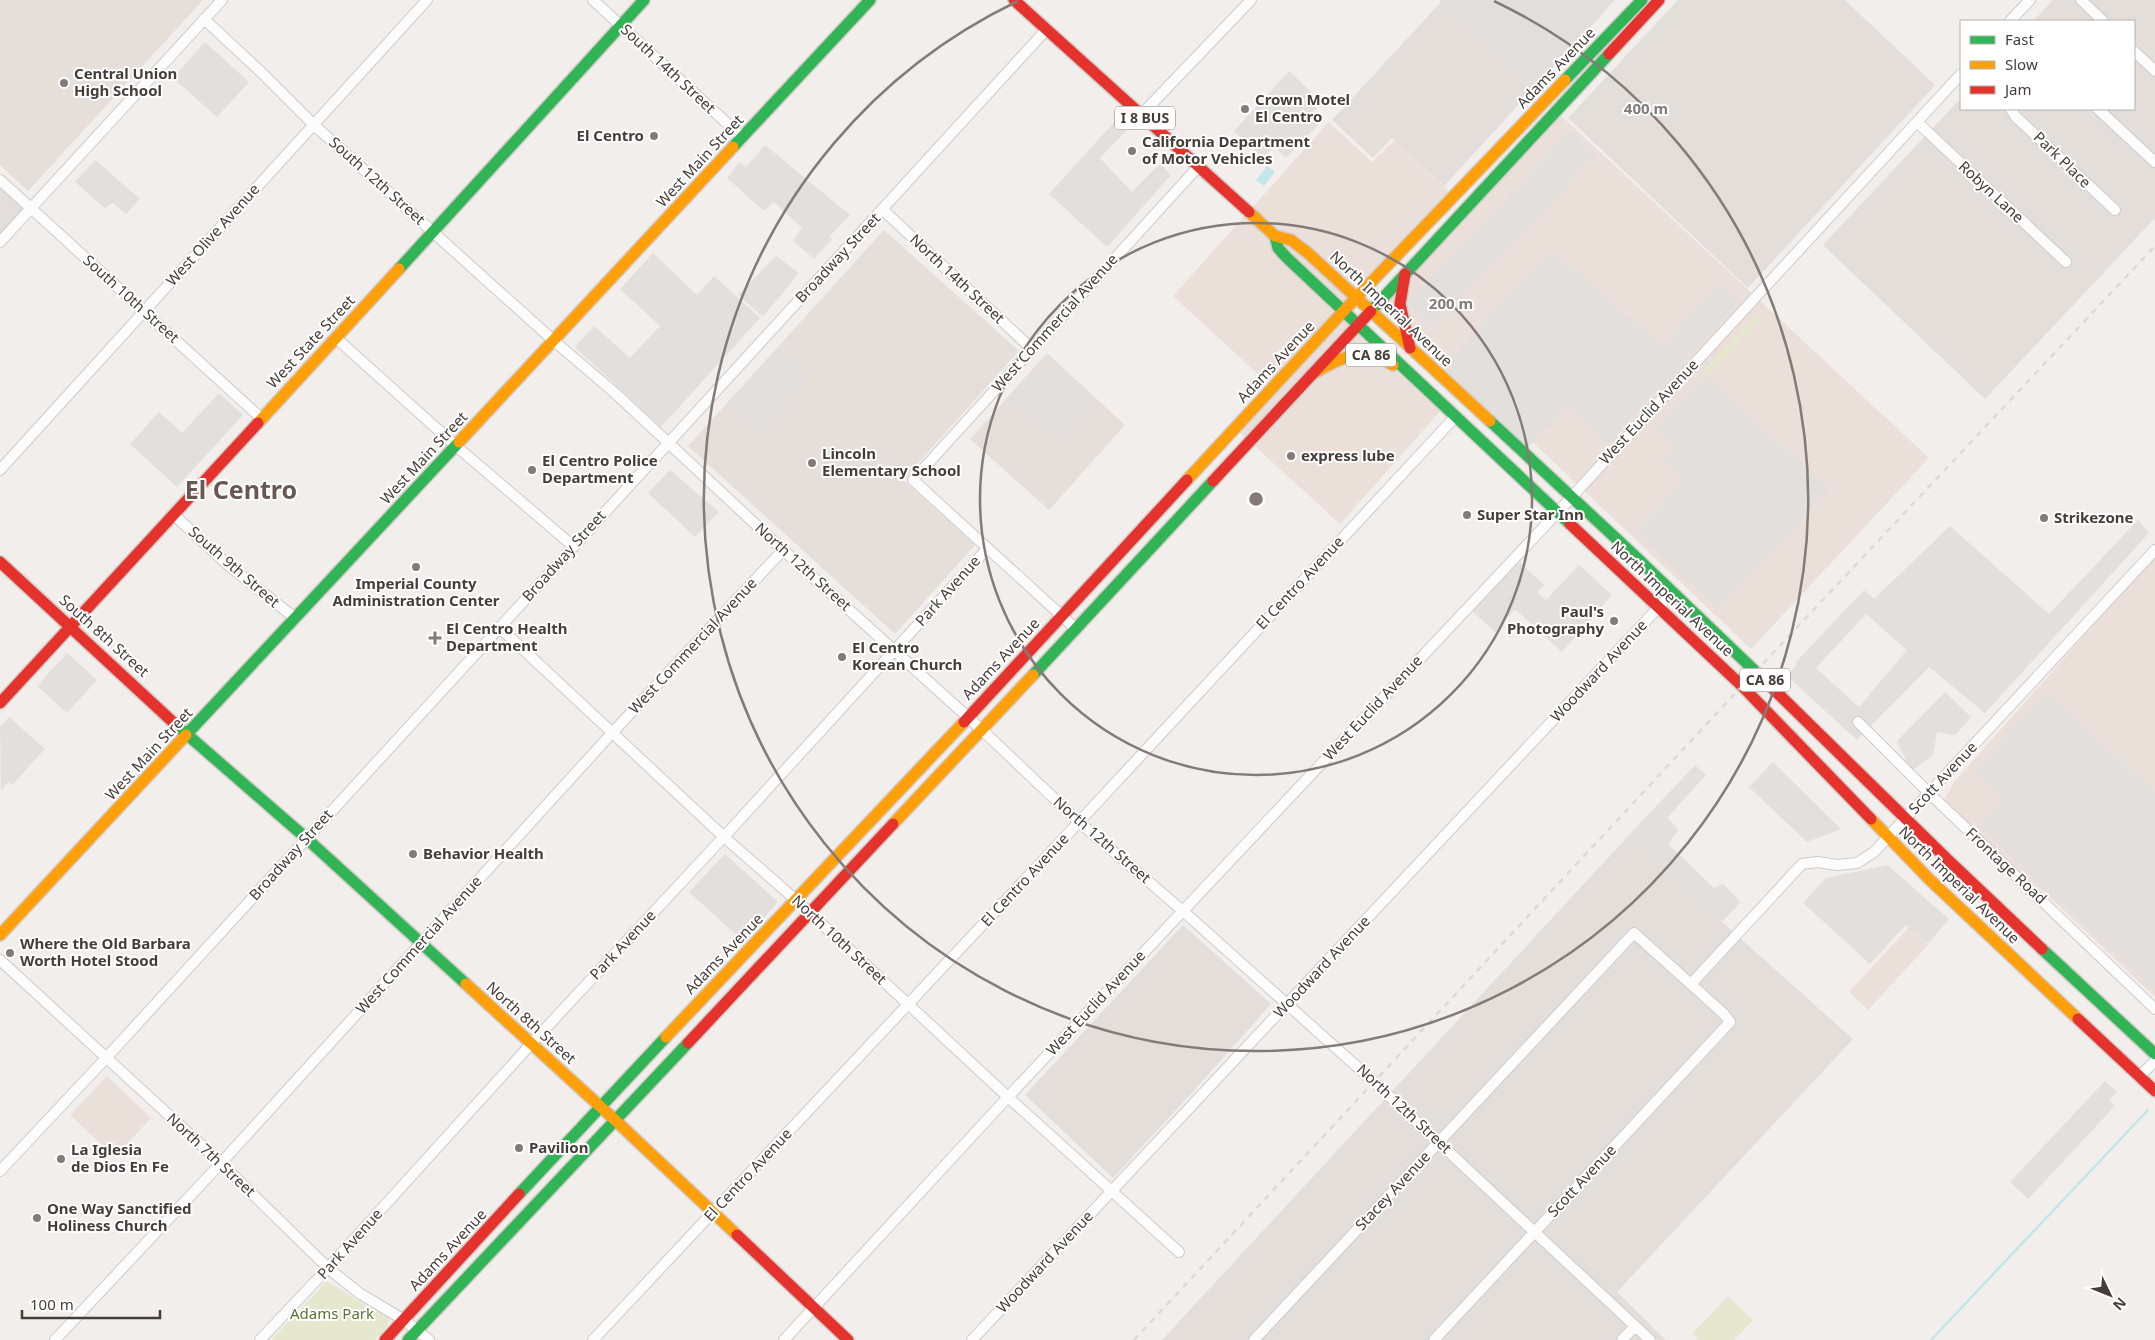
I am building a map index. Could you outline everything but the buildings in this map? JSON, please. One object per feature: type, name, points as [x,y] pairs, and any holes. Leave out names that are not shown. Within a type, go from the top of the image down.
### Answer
[{"type":"main road","name":"West State Street","points":[[0,703],[644,0]]},
{"type":"main road","name":"West Main Street","points":[[0,935],[870,0]]},
{"type":"main road","name":"North Imperial Avenue","points":[[1014,0],[1275,236],[1291,240],[1371,311],[1764,678],[1905,818],[2155,1054]]},
{"type":"main road","name":"Adams Avenue","points":[[385,1340],[600,1107],[968,717],[1356,298],[1642,0]]},
{"type":"main road","name":"Adams Avenue","points":[[408,1340],[982,730],[1659,0]]},
{"type":"main road","points":[[1536,110],[1547,120]]},
{"type":"main road","points":[[1479,194],[1482,181],[1516,143],[1522,132],[1523,123]]},
{"type":"main road","name":"North Imperial Avenue","points":[[1275,236],[1278,248],[1425,390],[1742,686],[1929,879],[2155,1091]]},
{"type":"main road","points":[[1405,274],[1400,290],[1399,305],[1410,349]]},
{"type":"main road","name":"CA 86","points":[[1312,374],[1343,357],[1368,354],[1382,358],[1425,390]]},
{"type":"main road","name":"South 8th Street","points":[[0,562],[187,735]]},
{"type":"main road","name":"North 8th Street","points":[[187,735],[306,838],[615,1120],[848,1340]]},
{"type":"street","points":[[0,242],[222,0]]},
{"type":"street","name":"West Olive Avenue","points":[[0,470],[426,0]]},
{"type":"street","name":"South 14th Street","points":[[593,0],[742,137]]},
{"type":"street","points":[[1141,115],[1251,0]]},
{"type":"street","points":[[2011,20],[2030,0]]},
{"type":"street","points":[[2080,0],[2102,20]]},
{"type":"street","name":"South 12th Street","points":[[204,20],[314,124],[554,340]]},
{"type":"street","name":"Broadway Street","points":[[0,1171],[107,1057],[1047,29]]},
{"type":"street","points":[[2135,52],[2155,72]]},
{"type":"street","name":"West Euclid Avenue","points":[[784,1340],[1008,1097],[1557,513],[1960,75]]},
{"type":"street","name":"Park Place","points":[[2012,110],[2015,116],[2115,210]]},
{"type":"street","points":[[2099,110],[2155,162]]},
{"type":"street","name":"Robyn Lane","points":[[1916,122],[2066,262]]},
{"type":"street","name":"West Commercial Avenue","points":[[987,549],[913,480],[1198,166]]},
{"type":"street","name":"South 10th Street","points":[[0,180],[261,418]]},
{"type":"street","name":"North 14th Street","points":[[882,210],[1032,348]]},
{"type":"street","points":[[336,338],[456,446],[573,546]]},
{"type":"street","name":"North 12th Street","points":[[554,340],[615,393],[968,717],[1079,822],[1288,1004],[1440,1142],[1650,1340]]},
{"type":"street","name":"El Centro Avenue","points":[[592,1340],[1079,822],[1455,418]]},
{"type":"street","name":"South 9th Street","points":[[174,514],[228,565],[296,618]]},
{"type":"street","points":[[987,549],[1075,628]]},
{"type":"street","name":"Park Avenue","points":[[260,1340],[987,549]]},
{"type":"street","name":"West Commercial Avenue","points":[[55,1340],[221,1163],[612,733],[784,550]]},
{"type":"street","name":"Scott Avenue","points":[[1434,1340],[1730,1022],[1724,1014],[1691,984],[1802,864],[1818,862],[1837,865],[1857,863],[1874,852],[2155,550]]},
{"type":"street","name":"Woodward Avenue","points":[[972,1340],[1672,593]]},
{"type":"street","name":"North 10th Street","points":[[499,627],[724,837],[796,900],[1008,1097],[1179,1252]]},
{"type":"street","name":"Frontage Road","points":[[1858,722],[1929,793],[2155,1009]]},
{"type":"street","name":"Stacey Avenue","points":[[1254,1340],[1634,933],[1691,984]]},
{"type":"street","name":"North 7th Street","points":[[0,960],[221,1163],[328,1268],[359,1293],[404,1320],[429,1340]]},
{"type":"street","points":[[2139,1077],[2155,1061]]},
{"type":"street","points":[[1622,1340],[1635,1326]]},
{"type":"shaded area","name":"Central Union High School","points":[[0,0],[203,0],[28,191],[0,165]]},
{"type":"shaded area","points":[[1439,0],[1615,0],[1534,88]]},
{"type":"shaded area","points":[[1678,0],[1845,0],[1935,85],[1748,288],[1568,118]]},
{"type":"shaded area","points":[[2053,0],[2155,0],[2155,218],[1985,399],[1823,245],[1960,99],[1960,110],[2135,110],[2135,20],[2034,20]]},
{"type":"shaded area","points":[[1441,2],[1534,88],[1444,186],[1392,138],[1373,158],[1332,120]]},
{"type":"shaded area","points":[[205,42],[249,82],[217,117],[173,78]]},
{"type":"shaded area","points":[[1289,71],[1322,102],[1309,116],[1318,125],[1286,158],[1274,146],[1263,158],[1234,131]]},
{"type":"shaded area","points":[[1556,111],[1929,458],[1751,649],[1382,299]]},
{"type":"shaded area","points":[[1117,119],[1129,128],[1100,158],[1132,192],[1160,164],[1171,175],[1107,247],[1049,194]]},
{"type":"shaded area","points":[[1329,122],[1372,162],[1395,140],[1454,196],[1344,311],[1444,407],[1340,524],[1235,428],[1272,387],[1173,296]]},
{"type":"shaded area","points":[[1571,130],[1597,155],[1432,329],[1406,304]]},
{"type":"shaded area","points":[[765,145],[850,215],[829,237],[832,239],[814,259],[793,241],[802,228],[774,202],[764,211],[727,178],[739,162],[746,167]]},
{"type":"shaded area","points":[[95,160],[140,199],[126,214],[113,203],[105,208],[75,182]]},
{"type":"shaded area","points":[[0,180],[31,208],[0,242]]},
{"type":"shaded area","name":"Lincoln Elementary School","points":[[884,230],[1019,351],[903,480],[975,545],[895,634],[688,446]]},
{"type":"shaded area","points":[[1552,249],[1662,346],[1719,283],[1738,302],[1607,444],[1569,408],[1522,453],[1443,367]]},
{"type":"shaded area","points":[[653,253],[697,295],[714,276],[760,318],[661,427],[575,347],[594,326],[630,358],[660,326],[620,289]]},
{"type":"shaded area","points":[[776,256],[799,273],[763,317],[738,295]]},
{"type":"shaded area","points":[[779,349],[810,376],[758,434],[727,406]]},
{"type":"shaded area","points":[[1047,353],[1125,425],[1049,510],[970,439]]},
{"type":"shaded area","points":[[1051,359],[1095,399],[1089,405],[1092,408],[1064,439],[1061,437],[1055,443],[1010,401]]},
{"type":"shaded area","points":[[1707,375],[1830,490],[1718,609],[1636,532],[1685,480],[1662,460],[1675,447],[1656,429]]},
{"type":"shaded area","points":[[219,393],[243,415],[177,487],[130,444],[159,412],[182,433]]},
{"type":"shaded area","points":[[670,470],[719,512],[695,537],[648,493]]},
{"type":"shaded area","points":[[2138,520],[2149,533],[1985,713],[1929,667],[1857,740],[1787,676],[1797,664],[1796,662],[1864,590],[1874,599],[1950,526],[2049,614]],"holes":[[[1866,614],[1907,650],[1859,707],[1816,668]]]},
{"type":"shaded area","points":[[2155,556],[2155,997],[2058,905],[1948,809],[1945,798],[1954,782]]},
{"type":"shaded area","points":[[1518,561],[1544,585],[1537,592],[1546,600],[1579,565],[1612,595],[1562,652],[1515,609],[1495,632],[1472,611]]},
{"type":"shaded area","points":[[67,653],[97,680],[67,713],[37,686]]},
{"type":"shaded area","points":[[1945,692],[1971,717],[1955,735],[1937,732],[1933,755],[1914,769],[1909,767],[1897,741]]},
{"type":"shaded area","points":[[2048,692],[2155,792],[2155,991],[1979,826],[2004,799],[1974,770]]},
{"type":"shaded area","points":[[9,717],[45,749],[12,785],[8,782],[1,791],[0,727]]},
{"type":"shaded area","points":[[1773,762],[1841,829],[1807,842],[1749,787]]},
{"type":"shaded area","points":[[1695,765],[1706,775],[1667,818],[1679,830],[1668,844],[1714,888],[1723,884],[1741,902],[1722,922],[1630,834]]},
{"type":"shaded area","points":[[1630,834],[1722,922],[1853,1039],[1617,1292],[1666,1340],[1162,1340]]},
{"type":"shaded area","points":[[725,854],[778,902],[743,941],[689,892]]},
{"type":"shaded area","points":[[1887,865],[1949,919],[1928,944],[1906,925],[1870,964],[1803,903],[1826,878]]},
{"type":"shaded area","points":[[1183,925],[1271,1004],[1113,1178],[1025,1095]]},
{"type":"shaded area","points":[[1909,927],[1928,945],[1868,1010],[1849,992]]},
{"type":"shaded area","points":[[107,1076],[151,1118],[115,1157],[70,1115]]},
{"type":"shaded area","points":[[2105,1081],[2117,1092],[2109,1100],[2115,1106],[2028,1199],[2010,1182]]},
{"type":"green space","points":[[1758,313],[1763,318],[1744,338],[1739,333]]},
{"type":"green space","points":[[1736,335],[1741,341],[1714,371],[1704,370]]},
{"type":"green space","name":"Adams Park","points":[[327,1281],[366,1306],[390,1318],[387,1326],[375,1340],[271,1340]]},
{"type":"green space","points":[[1728,1296],[1753,1320],[1734,1340],[1698,1340],[1692,1334]]},
{"type":"water","points":[[1267,166],[1275,172],[1264,186],[1256,180]]},
{"type":"waterway","points":[[1931,1340],[2148,1110]]},
{"type":"railway","points":[[1134,1340],[1742,686],[2155,246]]},
{"type":"traffic: fast","points":[[399,269],[644,0]]},
{"type":"traffic: fast","points":[[733,147],[870,0]]},
{"type":"traffic: fast","points":[[1565,80],[1642,0]]},
{"type":"traffic: fast","points":[[1371,311],[1609,54]]},
{"type":"traffic: fast","points":[[1275,236],[1278,248],[1286,257],[1570,524]]},
{"type":"traffic: fast","points":[[1490,421],[1757,673]]},
{"type":"traffic: fast","points":[[186,735],[459,442]]},
{"type":"traffic: fast","points":[[1033,675],[1213,481]]},
{"type":"traffic: fast","points":[[175,724],[306,838],[466,984]]},
{"type":"traffic: fast","points":[[2042,949],[2155,1054]]},
{"type":"traffic: fast","points":[[519,1194],[666,1037]]},
{"type":"traffic: fast","points":[[408,1340],[688,1043]]},
{"type":"traffic: slow","points":[[1356,298],[1565,80]]},
{"type":"traffic: slow","points":[[459,442],[733,147]]},
{"type":"traffic: slow","points":[[1249,212],[1275,236],[1291,240],[1308,253],[1490,421]]},
{"type":"traffic: slow","points":[[258,423],[399,269]]},
{"type":"traffic: slow","points":[[1187,480],[1352,302]]},
{"type":"traffic: slow","points":[[1312,374],[1352,356],[1371,356],[1393,365]]},
{"type":"traffic: slow","points":[[893,824],[1033,675]]},
{"type":"traffic: slow","points":[[666,1037],[964,722]]},
{"type":"traffic: slow","points":[[0,935],[186,735]]},
{"type":"traffic: slow","points":[[1871,819],[1929,879],[2078,1019]]},
{"type":"traffic: slow","points":[[466,984],[737,1235]]},
{"type":"traffic: jam","points":[[1014,0],[1249,212]]},
{"type":"traffic: jam","points":[[1609,54],[1659,0]]},
{"type":"traffic: jam","points":[[1405,274],[1400,304],[1410,348]]},
{"type":"traffic: jam","points":[[1213,481],[1371,311]]},
{"type":"traffic: jam","points":[[0,703],[258,423]]},
{"type":"traffic: jam","points":[[964,722],[1187,480]]},
{"type":"traffic: jam","points":[[1570,524],[1742,686],[1871,819]]},
{"type":"traffic: jam","points":[[0,562],[175,724]]},
{"type":"traffic: jam","points":[[1757,673],[2042,949]]},
{"type":"traffic: jam","points":[[688,1043],[893,824]]},
{"type":"traffic: jam","points":[[2078,1019],[2155,1091]]},
{"type":"traffic: jam","points":[[385,1340],[519,1194]]},
{"type":"traffic: jam","points":[[737,1235],[848,1340]]},
{"type":"place","name":"Central Union High School","points":[[64,83]]},
{"type":"place","name":"Crown Motel El Centro","points":[[1245,109]]},
{"type":"place","name":"El Centro","points":[[654,136]]},
{"type":"place","name":"California Department of Motor Vehicles","points":[[1132,151]]},
{"type":"place","name":"express lube","points":[[1291,456]]},
{"type":"place","name":"Lincoln Elementary School","points":[[812,463]]},
{"type":"place","name":"El Centro Police Department","points":[[532,470]]},
{"type":"place","name":"Super Star Inn","points":[[1467,515]]},
{"type":"place","name":"Strikezone","points":[[2044,518]]},
{"type":"place","name":"Imperial County Administration Center","points":[[416,567]]},
{"type":"place","name":"Paul's Photography","points":[[1614,621]]},
{"type":"place","name":"El Centro Health Department","points":[[435,638]]},
{"type":"place","name":"El Centro Korean Church","points":[[842,657]]},
{"type":"place","name":"Behavior Health","points":[[413,854]]},
{"type":"place","name":"Where the Old Barbara Worth Hotel Stood","points":[[10,953]]},
{"type":"place","name":"Pavilion","points":[[519,1148]]},
{"type":"place","name":"La Iglesia de Dios En Fe","points":[[61,1159]]},
{"type":"place","name":"One Way Sanctified Holiness Church","points":[[37,1218]]},
{"type":"district","name":"El Centro","points":[[241,490]]}]
